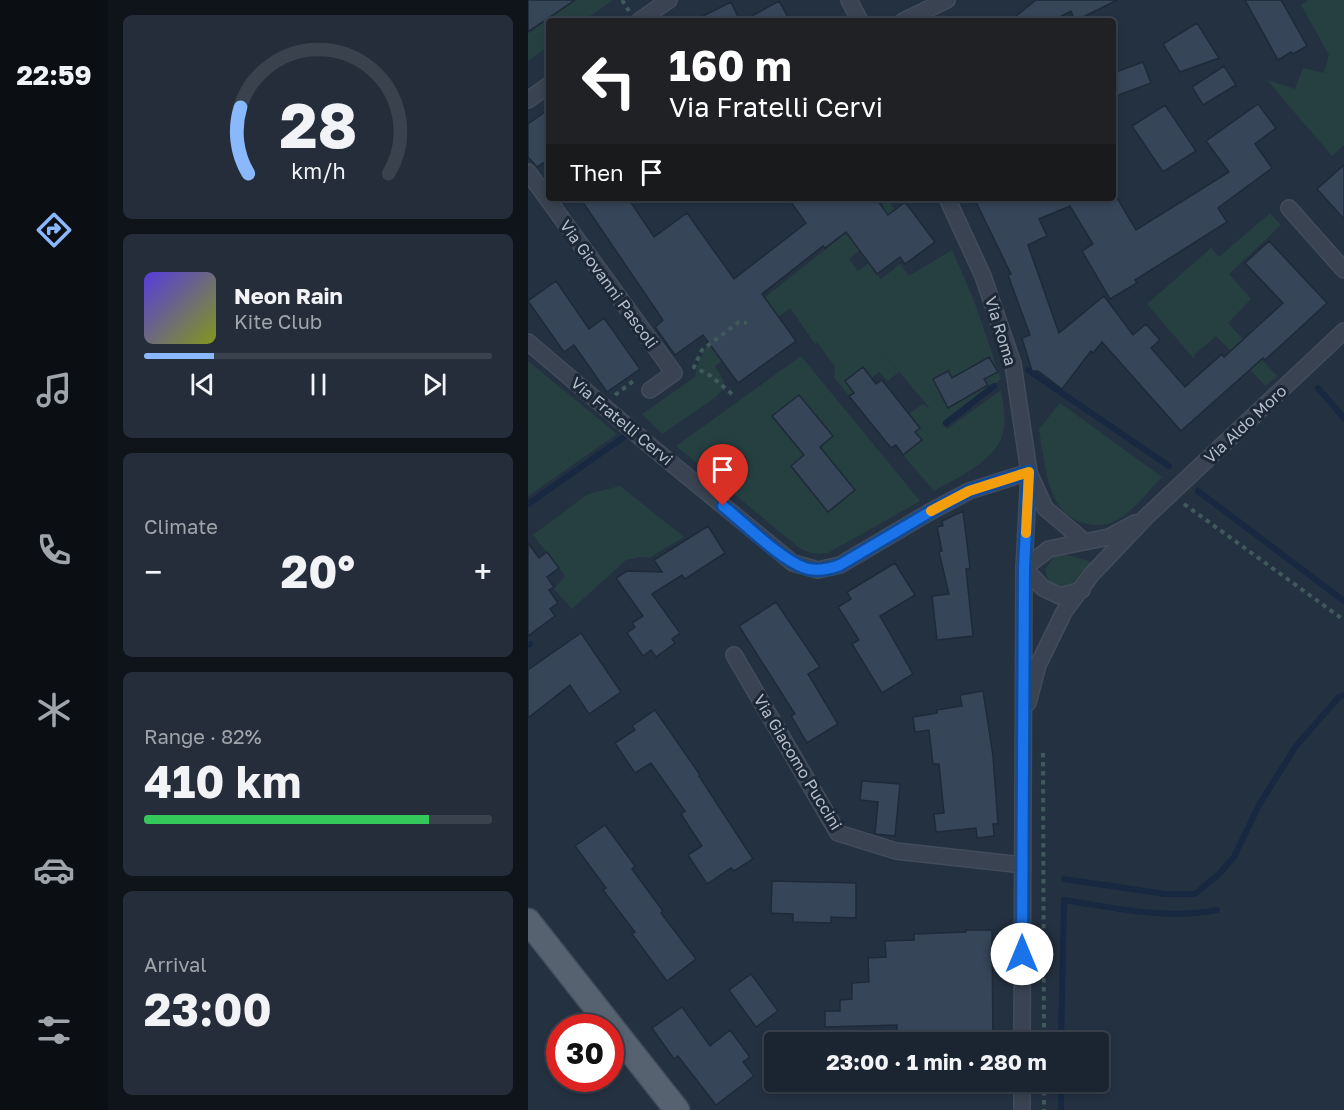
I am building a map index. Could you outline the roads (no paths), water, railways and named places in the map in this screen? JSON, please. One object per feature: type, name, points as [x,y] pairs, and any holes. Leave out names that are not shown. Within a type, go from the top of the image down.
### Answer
[{"type":"main road","points":[[528,921],[677,1110]]},
{"type":"street","points":[[643,18],[669,0]]},
{"type":"street","points":[[849,0],[855,18]]},
{"type":"street","points":[[909,18],[947,0]]},
{"type":"street","points":[[528,100],[546,87]]},
{"type":"street","name":"Via Giovanni Pascoli","points":[[528,172],[546,197]]},
{"type":"street","name":"Via Giovanni Pascoli","points":[[549,201],[674,373],[650,390]]},
{"type":"street","name":"Via Roma","points":[[948,201],[984,276],[1013,364],[1029,472]]},
{"type":"street","points":[[1289,208],[1344,270]]},
{"type":"street","name":"Via Aldo Moro","points":[[1146,517],[1344,331]]},
{"type":"street","name":"Via Fratelli Cervi","points":[[528,342],[766,541],[793,563],[803,567],[818,570],[840,565],[969,491],[1029,472]]},
{"type":"street","points":[[1029,472],[1045,508],[1085,542]]},
{"type":"street","points":[[1022,1032],[1024,568],[1029,472]]},
{"type":"street","points":[[1024,568],[1048,549],[1063,544],[1109,537],[1146,517]]},
{"type":"street","points":[[1023,723],[1038,665],[1064,612],[1092,574],[1146,517]]},
{"type":"street","points":[[1024,568],[1043,588],[1060,596],[1082,590]]},
{"type":"street","name":"Via Giacomo Puccini","points":[[734,655],[838,833],[896,851],[1023,865]]},
{"type":"street","points":[[1022,1092],[1022,1110]]},
{"type":"waterway","points":[[1028,370],[1169,466]]},
{"type":"waterway","points":[[946,423],[994,386]]},
{"type":"waterway","points":[[1318,388],[1344,418]]},
{"type":"waterway","points":[[528,504],[624,437]]},
{"type":"waterway","points":[[1198,491],[1344,601]]},
{"type":"waterway","points":[[1064,879],[1165,894],[1195,894],[1220,873],[1234,857],[1259,805],[1296,746],[1339,697],[1344,695]]},
{"type":"waterway","points":[[1061,1032],[1064,900],[1160,913],[1179,914],[1217,910]]},
{"type":"waterway","points":[[1061,1092],[1061,1110]]}]
